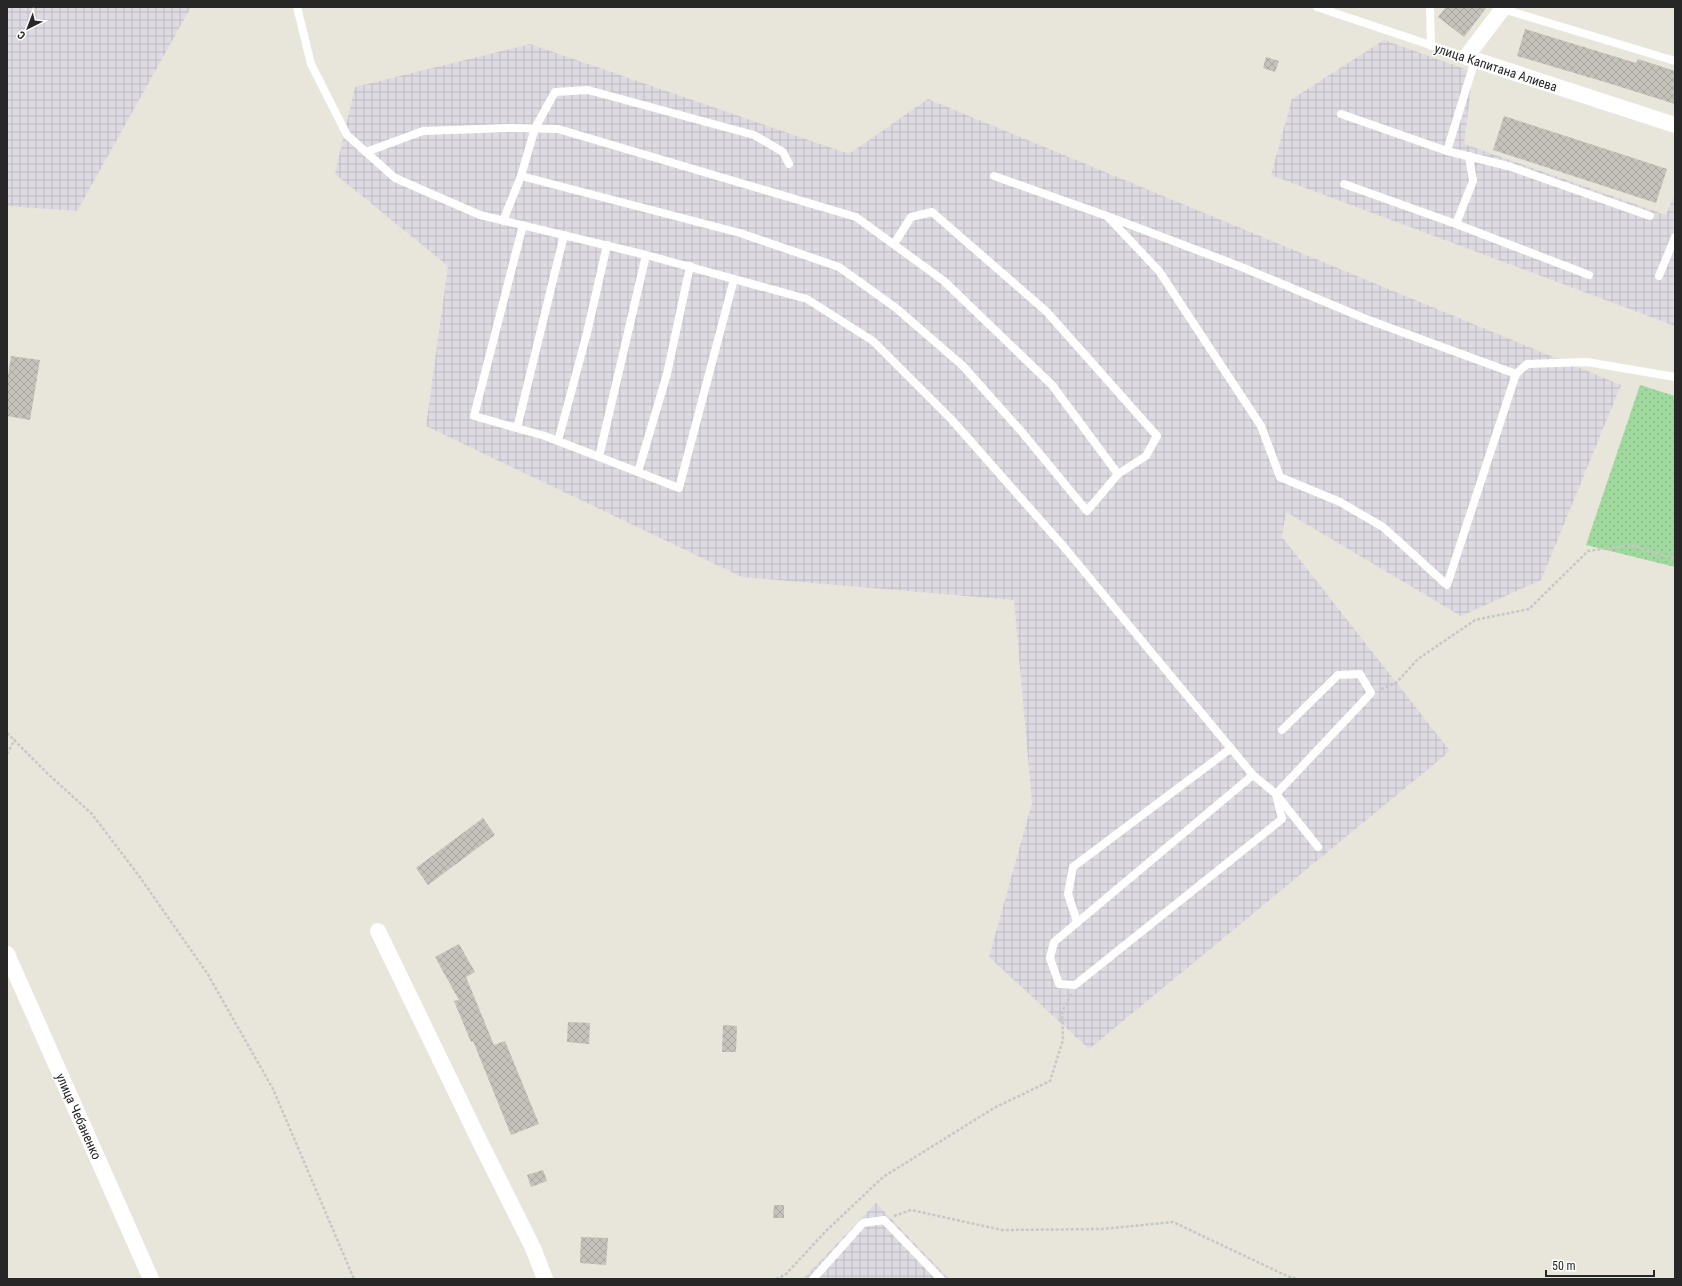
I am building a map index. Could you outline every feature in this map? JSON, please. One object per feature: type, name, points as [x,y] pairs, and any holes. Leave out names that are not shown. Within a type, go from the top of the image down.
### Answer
[{"type":"street","points":[[1470,59],[1504,8]]},
{"type":"street","name":"улица Капитана Алиева","points":[[1470,59],[1675,125]]},
{"type":"street","points":[[378,931],[533,1248],[545,1279]]},
{"type":"street","name":"улица Чебаненко","points":[[7,954],[151,1279]]},
{"type":"lane","points":[[297,7],[311,64],[347,136],[395,178],[480,215],[646,254],[807,299],[873,341],[951,419],[1064,546],[1230,749],[1253,775],[1276,794],[1318,847]]},
{"type":"lane","name":"улица Капитана Алиева","points":[[1317,7],[1470,59]]},
{"type":"lane","points":[[1430,7],[1431,46]]},
{"type":"lane","points":[[1504,8],[1675,61]]},
{"type":"lane","points":[[1448,151],[1470,59]]},
{"type":"lane","points":[[503,221],[521,176],[535,128],[555,92],[588,90],[754,135],[783,152],[788,164]]},
{"type":"lane","points":[[1341,114],[1448,151],[1508,166],[1650,216]]},
{"type":"lane","points":[[366,152],[423,131],[509,128],[558,129],[856,217],[944,281],[1052,385],[1118,474]]},
{"type":"lane","points":[[1456,224],[1472,181],[1469,156]]},
{"type":"lane","points":[[521,176],[740,233],[839,267],[896,308],[962,366],[1021,431],[1087,511],[1118,474],[1146,456],[1157,436],[1046,311],[932,212],[911,217],[894,244]]},
{"type":"lane","points":[[994,176],[1107,216],[1239,266],[1366,319],[1516,374]]},
{"type":"lane","points":[[1344,184],[1456,224],[1589,275]]},
{"type":"lane","points":[[1107,216],[1159,271],[1261,426],[1280,477],[1340,502],[1383,527],[1447,585],[1516,374],[1527,364],[1587,362],[1675,377]]},
{"type":"lane","points":[[523,225],[474,416],[558,441],[679,488],[734,279]]},
{"type":"lane","points":[[516,428],[564,235]]},
{"type":"lane","points":[[1659,276],[1675,237]]},
{"type":"lane","points":[[558,441],[607,245]]},
{"type":"lane","points":[[599,457],[646,254]]},
{"type":"lane","points":[[638,472],[667,374],[690,266]]},
{"type":"lane","points":[[1276,794],[1371,693],[1360,674],[1338,675],[1282,730]]},
{"type":"lane","points":[[1077,922],[1068,894],[1073,867],[1230,749]]},
{"type":"lane","points":[[1253,775],[1054,942],[1050,958],[1059,984],[1075,985],[1282,819],[1276,794]]},
{"type":"lane","points":[[814,1279],[863,1223],[884,1220],[941,1279]]},
{"type":"path","points":[[1371,693],[1396,683],[1418,659],[1475,620],[1529,609],[1588,550],[1631,545],[1675,559]]},
{"type":"path","points":[[7,733],[15,739],[48,774],[92,814],[139,876],[207,973],[273,1089],[354,1279]]},
{"type":"path","points":[[7,754],[15,739]]},
{"type":"path","points":[[776,1279],[786,1274],[825,1232],[883,1178],[994,1108],[1050,1081],[1063,1040],[1062,1012],[1075,985]]},
{"type":"path","points":[[884,1220],[911,1210],[1002,1230],[1102,1229],[1173,1222],[1287,1276],[1298,1279]]},
{"type":"shaded area","points":[[7,7],[191,7],[77,211],[7,206]]},
{"type":"shaded area","points":[[1384,40],[1473,72],[1464,144],[1666,215],[1675,193],[1675,326],[1271,175],[1292,99]]},
{"type":"shaded area","points":[[530,44],[849,154],[928,99],[1621,385],[1541,580],[1461,616],[1286,512],[1282,537],[1450,751],[1089,1049],[989,957],[1032,803],[1014,600],[742,577],[426,426],[448,266],[335,174],[355,87]]},
{"type":"shaded area","points":[[876,1203],[949,1279],[803,1279]]},
{"type":"green space","points":[[1640,385],[1675,396],[1675,567],[1586,545]]},
{"type":"building","points":[[1446,7],[1487,7],[1464,37],[1438,17]]},
{"type":"building","points":[[1525,29],[1636,63],[1638,59],[1675,71],[1675,104],[1517,56]]},
{"type":"building","points":[[1266,57],[1279,61],[1275,72],[1263,68]]},
{"type":"building","points":[[1504,116],[1667,169],[1656,203],[1493,150]]},
{"type":"building","points":[[11,356],[40,360],[30,420],[7,416],[7,382]]},
{"type":"building","points":[[483,818],[495,835],[428,885],[416,868]]},
{"type":"building","points":[[459,944],[475,972],[466,977],[494,1045],[505,1041],[539,1124],[511,1135],[473,1041],[471,1042],[454,1001],[459,1000],[435,957]]},
{"type":"building","points":[[568,1022],[590,1023],[589,1044],[567,1042]]},
{"type":"building","points":[[723,1025],[737,1026],[736,1052],[722,1052]]},
{"type":"building","points":[[543,1170],[547,1181],[531,1187],[527,1175]]},
{"type":"building","points":[[774,1205],[784,1205],[784,1218],[773,1218]]},
{"type":"building","points":[[581,1237],[608,1238],[606,1265],[580,1263]]}]
